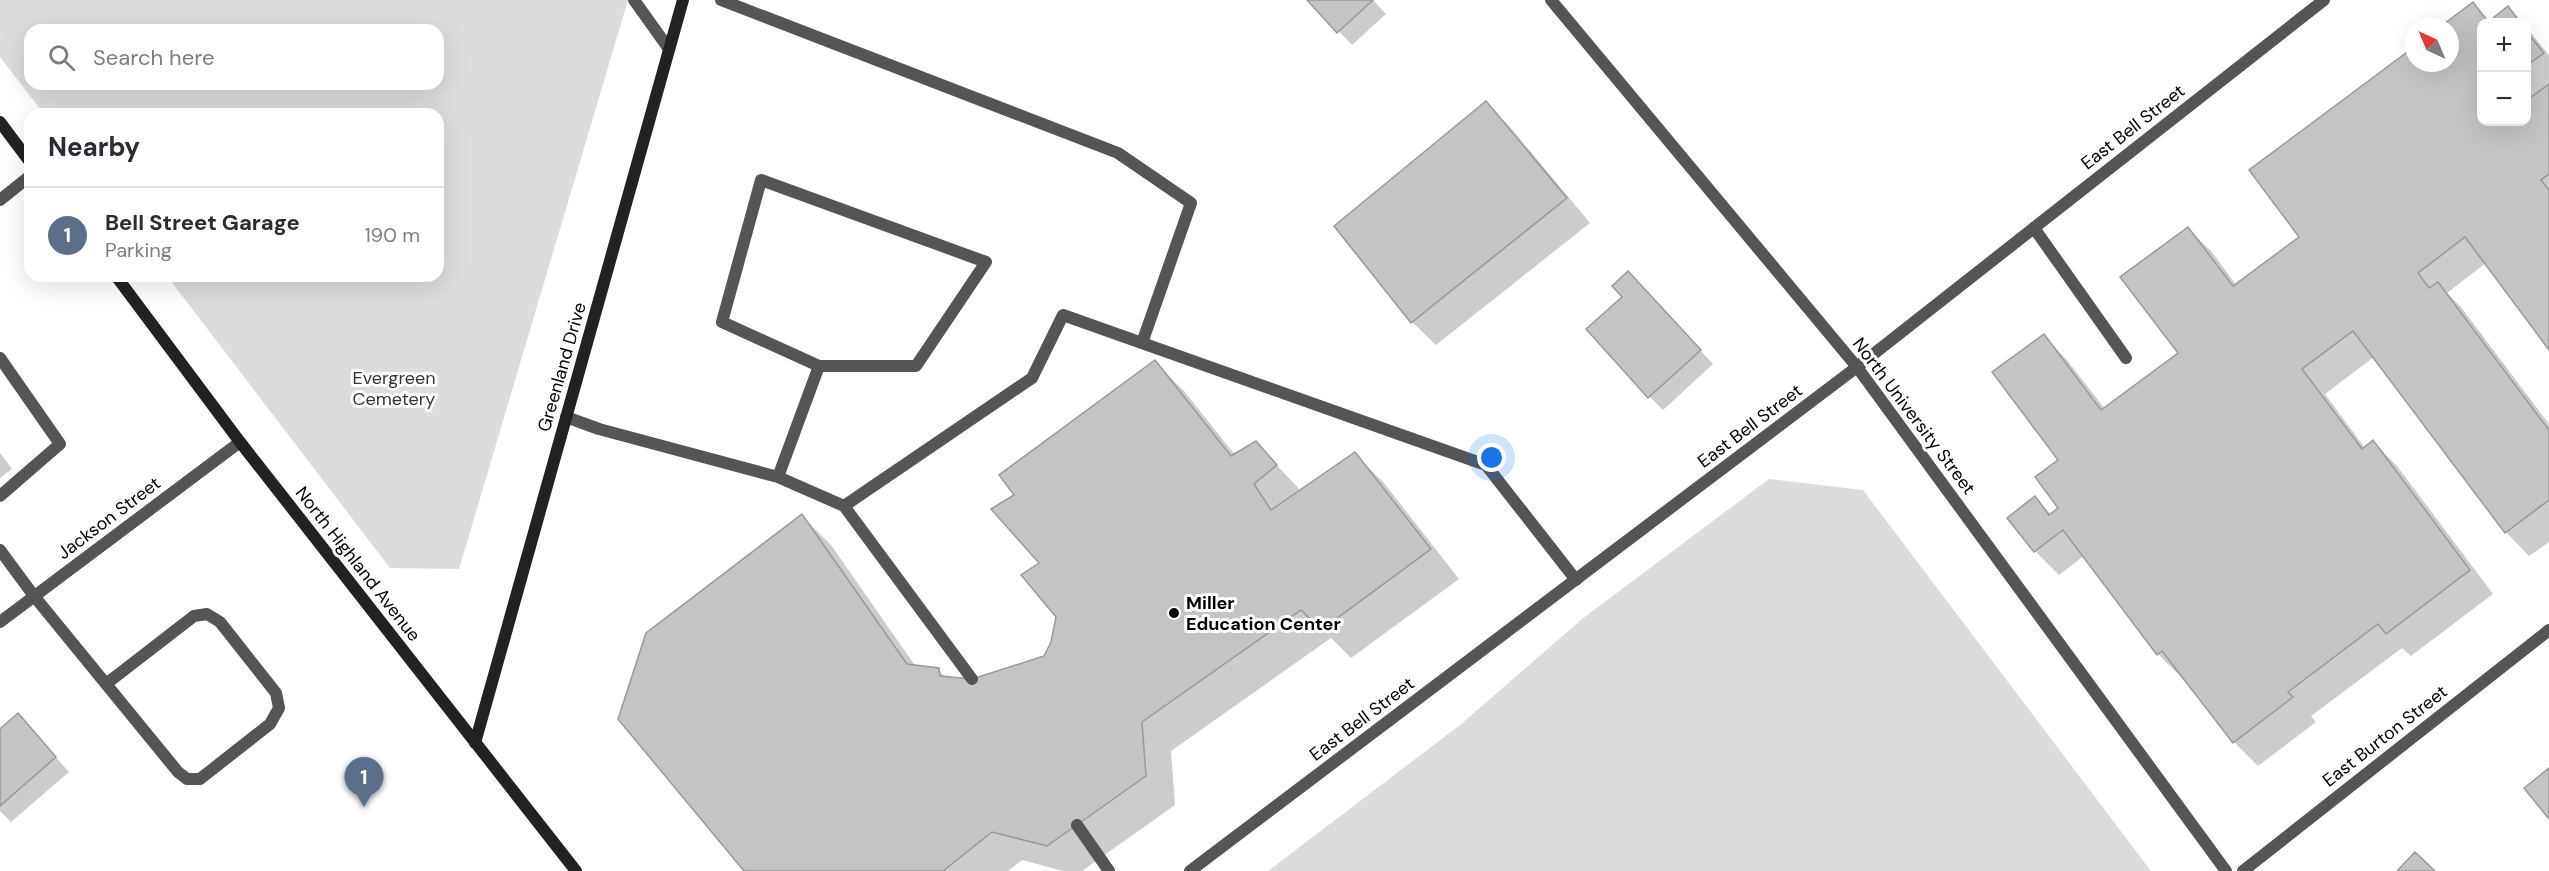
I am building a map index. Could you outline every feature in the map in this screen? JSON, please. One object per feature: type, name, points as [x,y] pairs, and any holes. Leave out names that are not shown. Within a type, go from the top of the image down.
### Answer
[{"type":"street","points":[[634,0],[669,49]]},
{"type":"street","name":"Greenland Drive","points":[[476,743],[682,0]]},
{"type":"street","points":[[721,0],[1118,153],[1191,203],[1142,343]]},
{"type":"street","name":"North University Street","points":[[1551,0],[1857,367],[2226,871]]},
{"type":"street","name":"East Bell Street","points":[[1190,871],[1857,367],[2324,0]]},
{"type":"street","points":[[0,122],[24,154]]},
{"type":"street","points":[[761,180],[986,262],[916,366],[819,366],[722,322],[761,180]]},
{"type":"street","points":[[0,200],[24,181]]},
{"type":"street","points":[[2034,228],[2126,358]]},
{"type":"street","name":"North Highland Avenue","points":[[120,282],[240,442],[576,871]]},
{"type":"street","points":[[844,506],[1032,378],[1063,315],[1486,465],[1576,580]]},
{"type":"street","points":[[0,358],[60,444],[0,496]]},
{"type":"street","points":[[778,477],[819,366]]},
{"type":"street","points":[[566,417],[599,429],[778,477],[844,506],[972,680]]},
{"type":"street","name":"Jackson Street","points":[[0,622],[240,442]]},
{"type":"street","points":[[0,550],[34,596],[106,684],[178,772],[187,779],[200,779],[270,724],[279,708],[276,693],[220,622],[207,614],[194,616],[106,684]]},
{"type":"street","name":"East Burton Street","points":[[2243,871],[2549,630]]},
{"type":"street","points":[[1077,825],[1108,871]]},
{"type":"green space","name":"Evergreen Cemetery","points":[[0,0],[628,0],[459,569],[390,568],[172,282],[444,282],[444,108],[39,108],[25,90],[444,90],[444,24],[24,24],[24,88],[0,57]]},
{"type":"green space","points":[[1769,479],[1863,490],[2151,871],[1268,871],[1460,725],[1582,619]]},
{"type":"building","points":[[1307,0],[1373,0],[1337,33]]},
{"type":"building","points":[[2473,2],[2485,18],[2477,18],[2477,126],[2531,126],[2531,97],[2549,84],[2549,174],[2541,180],[2549,190],[2549,350],[2465,237],[2418,273],[2429,288],[2438,282],[2549,430],[2549,500],[2505,533],[2353,331],[2302,369],[2362,449],[2373,440],[2470,570],[2386,634],[2378,624],[2288,692],[2293,697],[2233,743],[2162,651],[2157,655],[2063,530],[2034,552],[2007,518],[2035,496],[2049,515],[2058,508],[2035,477],[2058,460],[1992,372],[2044,334],[2101,410],[2178,353],[2120,277],[2188,227],[2233,286],[2299,237],[2249,170],[2405,54],[2405,72],[2459,72],[2459,18],[2452,18]]},
{"type":"building","points":[[2508,6],[2517,18],[2493,18]]},
{"type":"building","points":[[2531,37],[2544,53],[2531,62]]},
{"type":"building","points":[[1486,101],[1567,198],[1411,323],[1334,226]]},
{"type":"building","points":[[1628,271],[1701,350],[1648,398],[1586,329],[1622,297],[1612,286]]},
{"type":"building","name":"Miller Education Center","points":[[1155,360],[1231,456],[1256,441],[1277,465],[1254,484],[1271,510],[1355,452],[1431,549],[1321,630],[1301,610],[1142,722],[1146,776],[1047,846],[992,832],[943,871],[744,871],[618,719],[646,633],[802,514],[907,664],[939,668],[940,676],[972,679],[1044,656],[1051,642],[1056,617],[1021,575],[1039,563],[991,509],[1014,495],[999,475]]},
{"type":"building","points":[[18,713],[56,757],[0,806],[0,729]]},
{"type":"building","points":[[2549,768],[2549,819],[2524,788]]},
{"type":"building","points":[[2415,852],[2435,871],[2397,871]]},
{"type":"place","name":"Miller Education Center","points":[[1174,613]]},
{"type":"place","name":"Bell Street Garage","points":[[364,807]]}]
